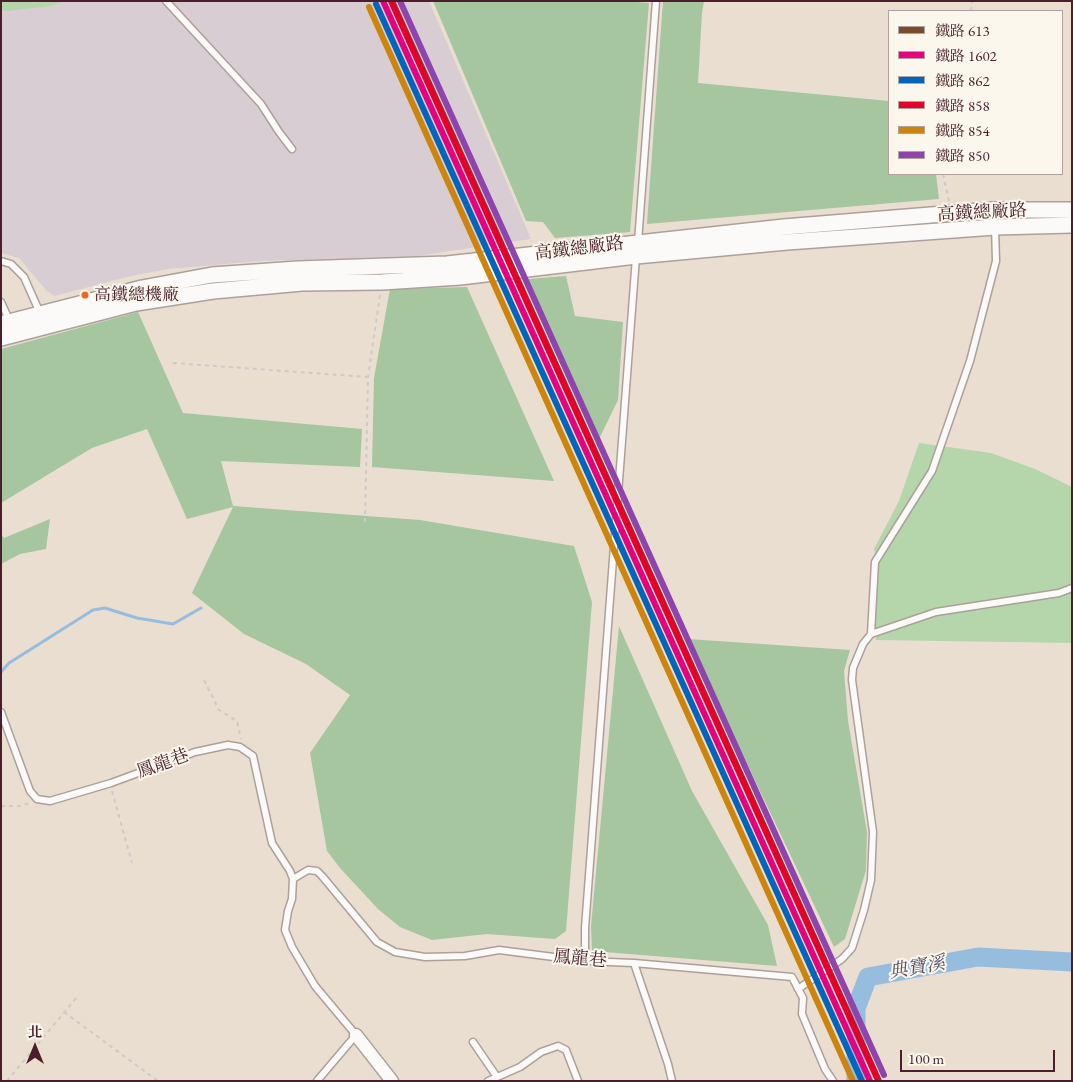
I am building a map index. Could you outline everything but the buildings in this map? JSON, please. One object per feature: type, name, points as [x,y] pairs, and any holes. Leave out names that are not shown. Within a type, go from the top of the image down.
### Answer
[{"type":"street","name":"高鐵總廠路","points":[[7,329],[136,303],[213,291],[302,283],[382,282],[460,277],[784,226],[992,210],[1072,210]]},
{"type":"street","name":"高鐵總廠路","points":[[7,329],[40,313],[142,288],[212,275],[298,269],[447,264],[637,249],[787,242],[995,226],[1072,225]]},
{"type":"street","points":[[356,1035],[392,1081]]},
{"type":"lane","points":[[166,1],[262,104],[292,149]]},
{"type":"lane","points":[[585,961],[585,928],[656,1]]},
{"type":"lane","points":[[871,634],[875,562],[932,471],[970,361],[996,261],[995,226]]},
{"type":"lane","points":[[1,262],[10,264],[24,277],[40,313]]},
{"type":"lane","points":[[1,302],[7,329]]},
{"type":"lane","points":[[833,1081],[825,1069],[802,1014],[803,998],[798,989],[842,959],[852,948],[872,880],[873,832],[852,680],[857,655],[871,634],[936,612],[1059,594],[1072,588]]},
{"type":"lane","points":[[1,712],[30,792],[37,799]]},
{"type":"lane","name":"鳳龍巷","points":[[37,799],[50,802],[110,783],[195,752],[228,745],[243,748]]},
{"type":"lane","points":[[243,748],[252,756],[272,843],[290,871],[293,880],[292,900],[285,930],[292,948],[315,986],[356,1035],[317,1081]]},
{"type":"lane","name":"鳳龍巷","points":[[293,880],[308,870],[316,871],[377,942],[395,952],[426,957],[465,956],[499,950],[585,961],[634,963],[792,977],[798,989]]},
{"type":"lane","points":[[634,963],[672,1081]]},
{"type":"lane","points":[[473,1042],[492,1079],[520,1067],[541,1052],[558,1046],[566,1050],[578,1081]]},
{"type":"path","points":[[365,522],[368,377],[382,282]]},
{"type":"path","points":[[173,363],[368,377]]},
{"type":"path","points":[[204,680],[219,710],[237,721],[243,748]]},
{"type":"path","points":[[110,783],[132,863]]},
{"type":"path","points":[[1,806],[19,806],[37,799]]},
{"type":"path","points":[[7,1081],[76,997]]},
{"type":"path","points":[[64,1012],[158,1081]]},
{"type":"shaded area","points":[[1,1],[429,1],[531,239],[417,256],[260,261],[168,269],[131,276],[54,296],[46,290],[19,258],[1,253]]},
{"type":"green space","points":[[1,1],[64,1],[51,6],[7,11],[1,10]]},
{"type":"green space","points":[[433,1],[624,1],[649,3],[630,232],[555,238],[543,222],[526,221]]},
{"type":"green space","points":[[663,1],[704,1],[698,83],[888,101],[888,175],[936,175],[939,199],[647,224]]},
{"type":"green space","points":[[566,276],[575,316],[623,322],[618,400],[599,439],[528,279]]},
{"type":"green space","points":[[467,287],[554,481],[372,467],[374,378],[390,289]]},
{"type":"green space","points":[[138,312],[183,413],[362,429],[360,467],[221,461],[233,506],[420,520],[574,546],[592,602],[566,931],[555,939],[487,934],[432,940],[400,927],[378,909],[340,868],[327,851],[310,753],[350,695],[306,664],[244,634],[192,593],[233,507],[187,519],[147,429],[92,448],[1,503],[1,349]]},
{"type":"green space","points":[[919,443],[991,453],[1035,469],[1072,487],[1072,643],[876,640],[875,626],[879,565],[874,549],[899,501]]},
{"type":"green space","points":[[50,519],[46,549],[20,554],[1,564],[1,534],[4,538]]},
{"type":"green space","points":[[619,626],[692,791],[768,925],[777,966],[592,951],[591,926]]},
{"type":"green space","points":[[688,639],[850,650],[844,671],[848,721],[867,832],[866,870],[845,939],[834,947]]},
{"type":"waterway","points":[[1,672],[9,663],[93,610],[105,608],[137,618],[173,624],[201,608]]},
{"type":"waterway","name":"典寶溪","points":[[856,1081],[856,1008],[868,977],[978,957],[1072,962]]},
{"type":"rail line","name":"1602","points":[[383,1],[870,1081]]},
{"type":"rail line","name":"858","points":[[391,1],[877,1078]]},
{"type":"rail line","name":"613","points":[[392,1],[879,1081]]},
{"type":"rail line","name":"850","points":[[400,1],[884,1075]]},
{"type":"rail line","name":"862","points":[[376,4],[862,1081]]},
{"type":"rail line","name":"854","points":[[369,7],[853,1081]]},
{"type":"place","name":"高鐵總機廠","points":[[85,295]]}]
